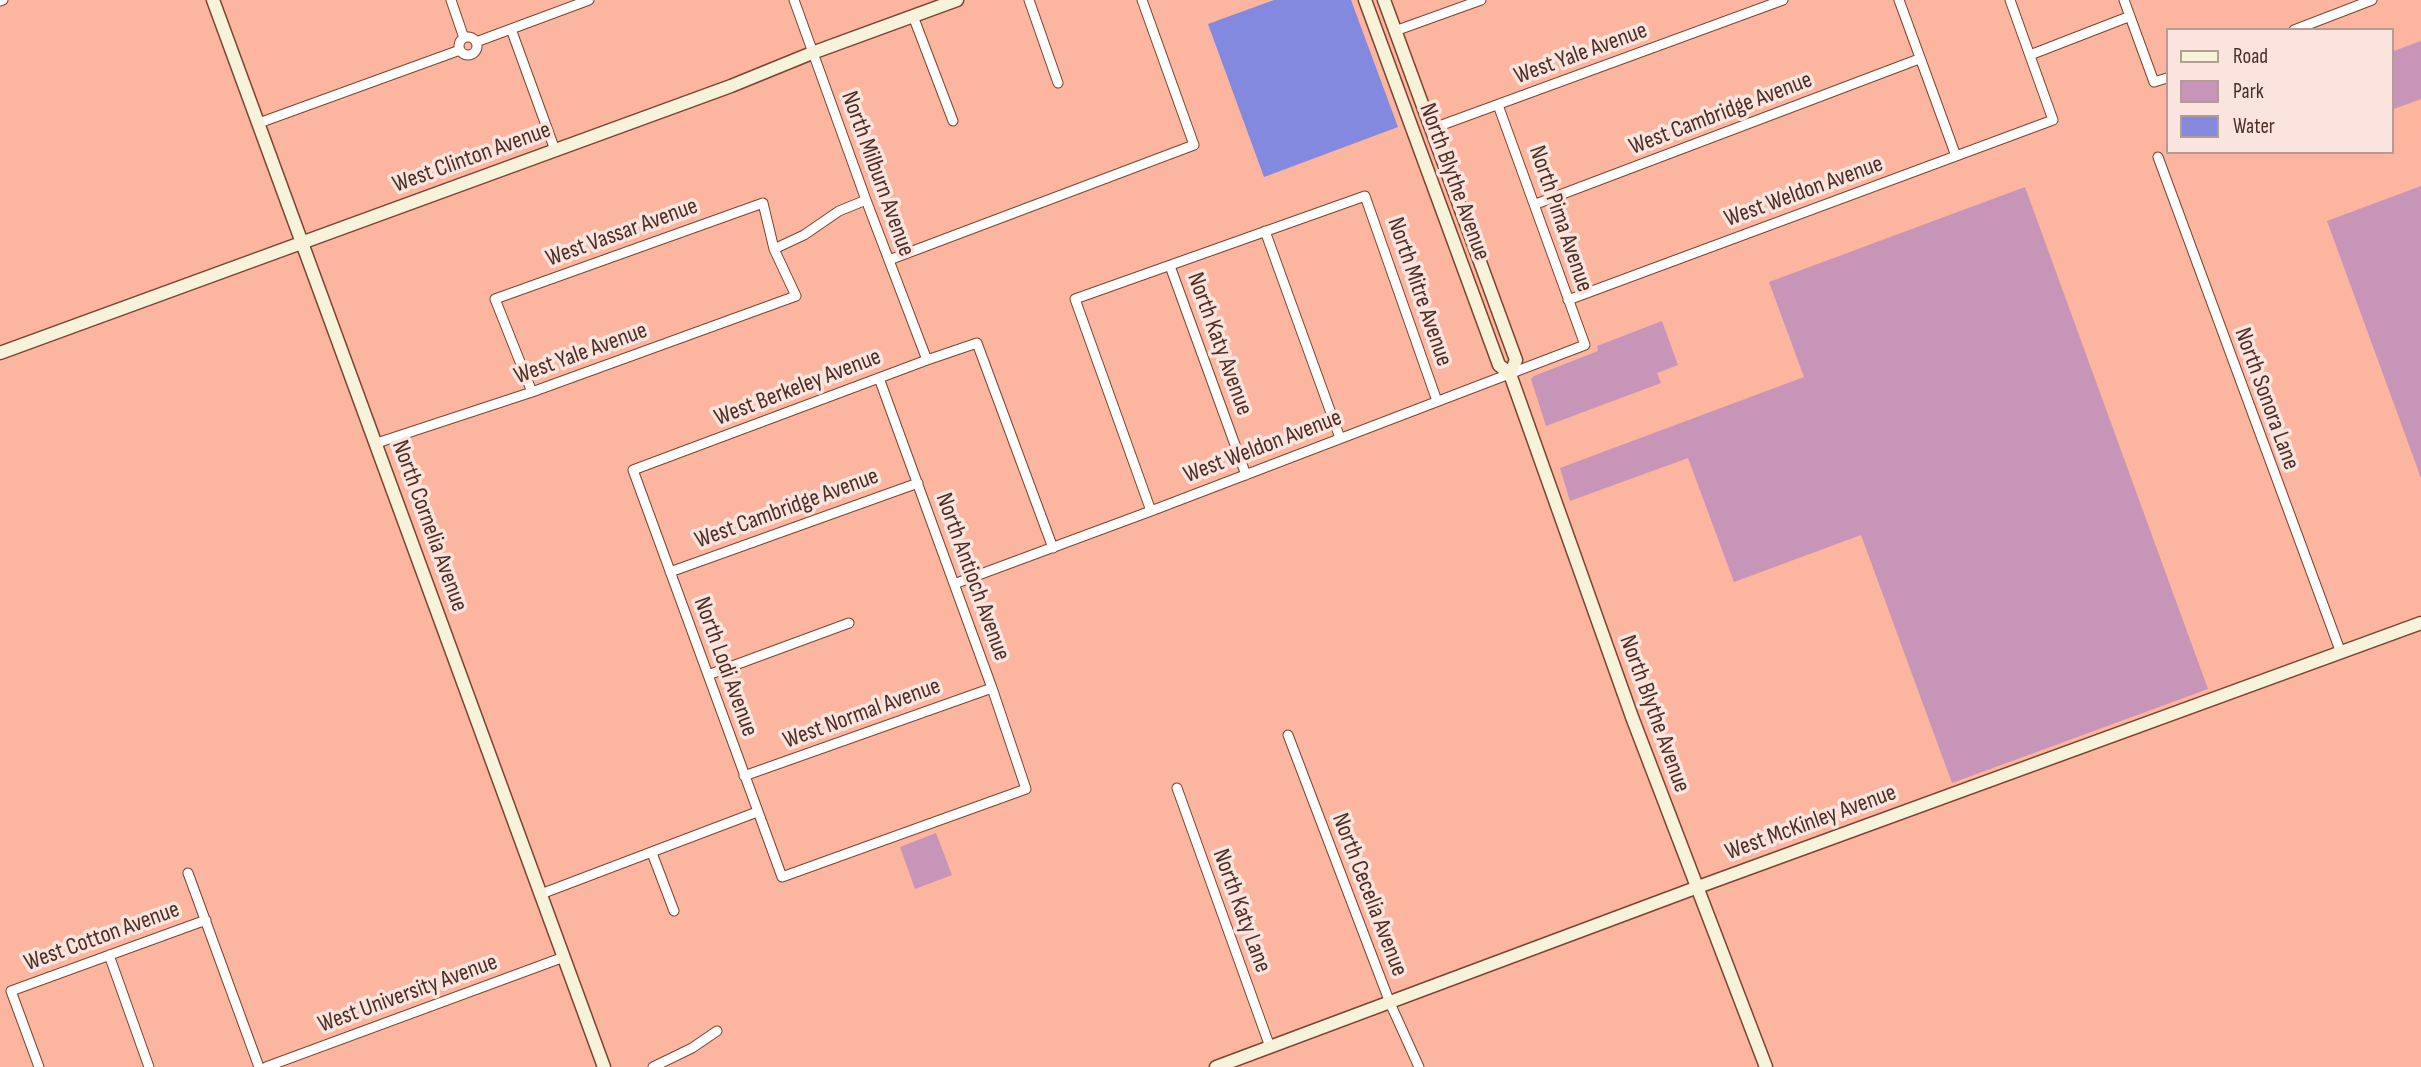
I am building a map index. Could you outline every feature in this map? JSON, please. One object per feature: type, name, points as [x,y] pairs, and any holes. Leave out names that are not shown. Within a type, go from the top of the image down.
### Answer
[{"type":"street","name":"North Cornelia Avenue","points":[[214,0],[604,1067]]},
{"type":"street","points":[[451,0],[464,38]]},
{"type":"street","points":[[476,42],[589,0]]},
{"type":"street","name":"North Milburn Avenue","points":[[794,0],[927,360]]},
{"type":"street","name":"West Clinton Avenue","points":[[0,353],[731,86],[957,0]]},
{"type":"street","points":[[1029,0],[1058,83]]},
{"type":"street","points":[[889,260],[1194,145],[1142,0]]},
{"type":"street","name":"North Blythe Avenue","points":[[1365,0],[1499,365],[1510,374],[1575,559],[1766,1067]]},
{"type":"street","name":"North Blythe Avenue","points":[[1384,0],[1516,360],[1510,374]]},
{"type":"street","points":[[1395,31],[1481,0]]},
{"type":"street","name":"West Yale Avenue","points":[[1431,130],[1783,0]]},
{"type":"street","points":[[1899,0],[1956,156]]},
{"type":"street","points":[[2010,0],[2030,55],[2128,18]]},
{"type":"street","points":[[2123,0],[2154,82],[2166,78]]},
{"type":"street","points":[[2299,28],[2372,0]]},
{"type":"street","points":[[913,16],[953,121]]},
{"type":"street","points":[[511,29],[555,150]]},
{"type":"street","points":[[464,38],[472,38],[476,42],[476,51],[465,54],[460,50],[459,45],[464,38]]},
{"type":"street","points":[[259,123],[460,50]]},
{"type":"street","name":"West Weldon Avenue","points":[[1568,300],[2053,120],[2030,55]]},
{"type":"street","name":"West Cambridge Avenue","points":[[1536,204],[1919,59]]},
{"type":"street","name":"North Pima Avenue","points":[[1498,105],[1585,345]]},
{"type":"street","name":"North Sonora Lane","points":[[2158,157],[2340,653]]},
{"type":"street","name":"North Mitre Avenue","points":[[1265,231],[1365,196],[1437,401]]},
{"type":"street","points":[[774,249],[804,236],[839,211],[866,200]]},
{"type":"street","name":"West Vassar Avenue","points":[[532,392],[495,299],[763,203],[774,249]]},
{"type":"street","points":[[1151,511],[1075,299],[1265,231],[1340,438]]},
{"type":"street","name":"West Yale Avenue","points":[[377,443],[532,392],[796,296],[774,249]]},
{"type":"street","name":"North Katy Avenue","points":[[1170,266],[1246,475]]},
{"type":"street","name":"West Berkeley Avenue","points":[[633,470],[976,343],[1053,548]]},
{"type":"street","name":"West Weldon Avenue","points":[[954,584],[1585,345]]},
{"type":"street","name":"North Antioch Avenue","points":[[782,877],[1026,789],[879,379]]},
{"type":"street","name":"North Lodi Avenue","points":[[633,470],[782,877]]},
{"type":"street","name":"West Cambridge Avenue","points":[[670,572],[918,483]]},
{"type":"street","points":[[708,676],[849,623]]},
{"type":"street","name":"West McKinley Avenue","points":[[1216,1067],[1698,887],[2421,623]]},
{"type":"street","name":"West Normal Avenue","points":[[744,776],[992,688]]},
{"type":"street","name":"North Cecelia Avenue","points":[[1288,735],[1390,1003],[1419,1067]]},
{"type":"street","name":"North Katy Lane","points":[[1177,788],[1270,1048]]},
{"type":"street","points":[[541,894],[757,812]]},
{"type":"street","points":[[652,853],[674,911]]},
{"type":"street","points":[[188,873],[259,1067]]},
{"type":"street","name":"West Cotton Avenue","points":[[39,1067],[11,991],[205,920]]},
{"type":"street","points":[[109,955],[149,1067]]},
{"type":"street","name":"West University Avenue","points":[[266,1067],[564,957]]},
{"type":"street","points":[[653,1067],[692,1048],[717,1031]]},
{"type":"green space","points":[[2421,41],[2421,99],[2393,109],[2393,51]]},
{"type":"green space","points":[[2421,186],[2421,478],[2327,221]]},
{"type":"green space","points":[[2025,187],[2208,689],[1952,783],[1861,535],[1734,582],[1688,458],[1570,501],[1560,468],[1804,377],[1769,282]]},
{"type":"green space","points":[[1662,321],[1678,365],[1657,373],[1661,383],[1546,426],[1531,379],[1534,376],[1598,351],[1597,346]]},
{"type":"green space","points":[[936,833],[952,875],[915,889],[900,847]]},
{"type":"water","points":[[1274,0],[1351,0],[1398,127],[1264,177],[1208,24]]}]
